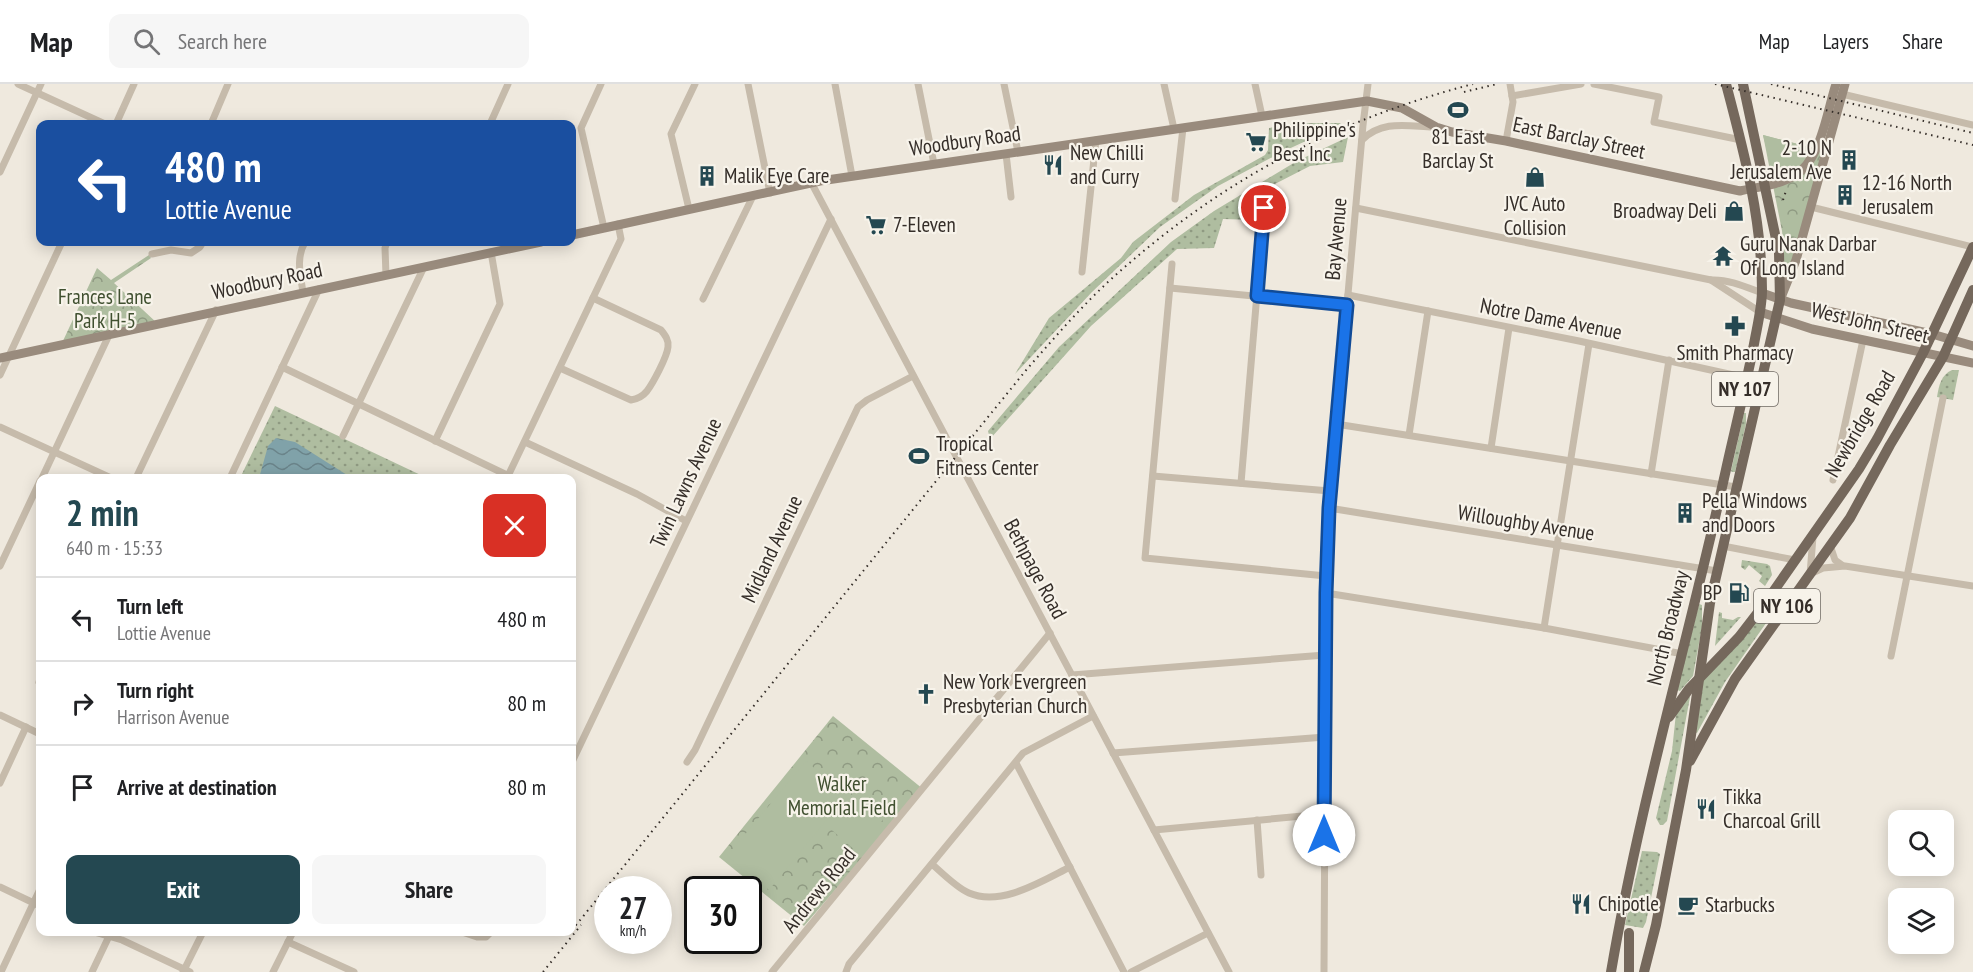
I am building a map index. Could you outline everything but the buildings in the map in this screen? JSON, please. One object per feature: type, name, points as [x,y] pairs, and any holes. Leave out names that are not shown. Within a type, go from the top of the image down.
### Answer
[{"type":"main road","name":"NY 107","points":[[1726,84],[1752,188],[1761,257],[1762,293]]},
{"type":"main road","name":"NY 107","points":[[1743,84],[1779,253],[1780,300]]},
{"type":"main road","name":"East Barclay Street","points":[[1367,101],[1402,108],[1436,127],[1452,132],[1506,141],[1740,191],[1794,176],[1807,166],[1842,87]]},
{"type":"main road","points":[[1780,300],[1796,260],[1842,87]]},
{"type":"main road","name":"Woodbury Road","points":[[576,234],[770,193],[811,182],[1367,101]]},
{"type":"main road","name":"Woodbury Road","points":[[5,357],[521,246]]},
{"type":"main road","name":"Newbridge Road","points":[[1667,720],[1679,701],[1739,637],[1766,602],[1877,440],[1923,353],[1973,247]]},
{"type":"main road","name":"NY 106","points":[[1942,357],[1973,290]]},
{"type":"main road","name":"West John Street","points":[[1762,293],[1780,300],[1932,334],[1973,346]]},
{"type":"main road","name":"North Broadway","points":[[1611,972],[1636,841],[1667,720],[1672,688],[1683,654],[1704,568],[1747,378],[1762,293]]},
{"type":"main road","name":"North Broadway","points":[[1644,972],[1656,924],[1686,770],[1704,636],[1717,571],[1780,300]]},
{"type":"main road","name":"West John Street","points":[[1760,312],[1812,329],[1973,363]]},
{"type":"main road","name":"Newbridge Road","points":[[1686,770],[1735,680],[1850,518],[1942,357]]},
{"type":"main road","points":[[1629,933],[1629,972]]},
{"type":"street","points":[[18,84],[96,120]]},
{"type":"street","points":[[0,170],[41,84]]},
{"type":"street","points":[[118,120],[134,84]]},
{"type":"street","points":[[213,120],[228,84]]},
{"type":"street","points":[[492,120],[508,84]]},
{"type":"street","points":[[601,84],[580,128],[604,228]]},
{"type":"street","points":[[689,209],[671,134],[695,84]]},
{"type":"street","points":[[748,84],[770,193]]},
{"type":"street","points":[[835,84],[852,176]]},
{"type":"street","points":[[918,84],[934,164]]},
{"type":"street","points":[[1004,84],[1018,152]]},
{"type":"street","points":[[1164,84],[1178,128],[1175,199]]},
{"type":"street","points":[[1255,84],[1262,116]]},
{"type":"street","name":"Bay Avenue","points":[[1324,972],[1324,737],[1329,508],[1368,84]]},
{"type":"street","points":[[1506,141],[1512,96],[1510,84]]},
{"type":"street","points":[[1512,96],[1581,84]]},
{"type":"street","points":[[1594,84],[1659,97],[1654,122],[1740,140]]},
{"type":"street","points":[[1842,87],[1973,125]]},
{"type":"street","points":[[1362,140],[1374,129],[1384,126],[1436,127]]},
{"type":"street","points":[[1082,272],[1096,140]]},
{"type":"street","points":[[1006,154],[1011,197]]},
{"type":"street","name":"Bethpage Road","points":[[811,182],[1229,972]]},
{"type":"street","points":[[1241,483],[1266,187]]},
{"type":"street","points":[[703,299],[753,196]]},
{"type":"street","points":[[1811,207],[1973,247]]},
{"type":"street","points":[[1356,208],[1711,280],[1718,279],[1762,293]]},
{"type":"street","name":"Twin Lawns Avenue","points":[[576,754],[831,219]]},
{"type":"street","points":[[509,474],[621,239],[618,224]]},
{"type":"street","points":[[0,375],[5,357],[60,246]]},
{"type":"street","points":[[152,254],[171,250],[191,253],[201,246]]},
{"type":"street","points":[[303,246],[299,253],[299,267],[303,292]]},
{"type":"street","points":[[386,246],[387,275]]},
{"type":"street","points":[[435,441],[500,304],[491,252]]},
{"type":"street","points":[[1172,264],[1145,558],[1326,576]]},
{"type":"street","points":[[343,436],[424,267]]},
{"type":"street","points":[[1711,280],[1760,312]]},
{"type":"street","points":[[1170,288],[1347,305]]},
{"type":"street","points":[[232,474],[319,289]]},
{"type":"street","name":"Notre Dame Avenue","points":[[1348,295],[1747,378]]},
{"type":"street","points":[[560,368],[631,400],[638,399],[647,392],[661,364],[669,345],[667,337],[661,330],[593,298]]},
{"type":"street","points":[[138,474],[216,310]]},
{"type":"street","points":[[1409,435],[1428,311]]},
{"type":"street","points":[[1491,448],[1509,328]]},
{"type":"street","points":[[44,474],[110,333]]},
{"type":"street","points":[[1833,480],[1863,340]]},
{"type":"street","points":[[1544,628],[1589,344]]},
{"type":"street","points":[[1651,474],[1669,360]]},
{"type":"street","points":[[282,368],[502,474]]},
{"type":"street","name":"Midland Avenue","points":[[687,762],[696,750],[858,407],[914,376]]},
{"type":"street","points":[[1891,656],[1943,398]]},
{"type":"street","points":[[1336,424],[1736,487]]},
{"type":"street","points":[[0,427],[102,474]]},
{"type":"street","points":[[525,442],[637,494],[686,521]]},
{"type":"street","points":[[1153,476],[1330,491]]},
{"type":"street","points":[[0,566],[36,490]]},
{"type":"street","name":"Willoughby Avenue","points":[[1329,508],[1717,571]]},
{"type":"street","points":[[1813,535],[1810,574],[1823,568],[1845,566],[1973,586]]},
{"type":"street","points":[[1830,545],[1835,560],[1845,566]]},
{"type":"street","points":[[1723,546],[1795,560]]},
{"type":"street","points":[[1326,593],[1544,628],[1683,654]]},
{"type":"street","name":"Andrews Road","points":[[772,972],[1050,633]]},
{"type":"street","points":[[1072,675],[1325,656]]},
{"type":"street","points":[[0,715],[36,732]]},
{"type":"street","points":[[846,972],[849,964],[1023,753],[1093,716]]},
{"type":"street","points":[[0,783],[26,728]]},
{"type":"street","points":[[1113,753],[1324,737]]},
{"type":"street","points":[[1016,763],[1124,972]]},
{"type":"street","points":[[1154,830],[1324,814]]},
{"type":"street","points":[[1257,820],[1261,875]]},
{"type":"street","points":[[932,864],[968,893],[985,896],[1018,893],[1070,867]]},
{"type":"street","points":[[0,887],[36,904]]},
{"type":"street","points":[[1,972],[36,906]]},
{"type":"street","points":[[1131,972],[1208,933]]},
{"type":"street","points":[[92,972],[109,936]]},
{"type":"street","points":[[114,936],[186,971],[201,936]]},
{"type":"street","points":[[273,972],[290,936]]},
{"type":"street","points":[[288,942],[354,972]]},
{"type":"green space","points":[[1299,123],[1341,123],[1218,186],[1160,227],[1092,292],[1015,374],[1049,318],[1121,258],[1133,242],[1194,195],[1265,155],[1268,150],[1269,128]]},
{"type":"green space","points":[[1763,135],[1825,151],[1784,286],[1782,231]]},
{"type":"green space","points":[[1763,135],[1812,148],[1798,169],[1774,178]]},
{"type":"green space","points":[[1348,137],[1343,162],[1310,166],[1269,187],[1257,196],[1255,220],[1223,219],[1214,248],[1177,249],[1091,326],[990,439],[988,431],[1059,347],[1171,242],[1214,211],[1297,161]]},
{"type":"green space","name":"Frances Lane Park H-5","points":[[149,255],[151,258],[114,283],[157,323],[62,343],[97,268],[111,280]]},
{"type":"green space","points":[[1952,370],[1959,370],[1953,400],[1937,397],[1943,378]]},
{"type":"green space","points":[[275,406],[419,474],[242,474]]},
{"type":"green space","points":[[1744,413],[1746,413],[1746,424],[1735,472],[1732,472],[1731,471]]},
{"type":"green space","points":[[1742,560],[1770,566],[1772,575],[1765,586],[1759,581],[1762,576],[1749,565],[1745,570],[1741,567]]},
{"type":"green space","points":[[1781,590],[1787,593],[1725,682],[1697,733],[1694,732],[1701,681]]},
{"type":"green space","points":[[1699,604],[1702,605],[1702,627],[1693,676],[1680,691],[1677,690]]},
{"type":"green space","points":[[1719,612],[1722,613],[1722,618],[1733,620],[1741,617],[1715,646]]},
{"type":"green space","points":[[1688,696],[1690,697],[1667,821],[1660,825],[1656,818],[1672,751],[1676,713]]},
{"type":"green space","name":"Walker Memorial Field","points":[[833,716],[923,789],[804,926],[762,892],[762,876],[742,876],[719,857]]},
{"type":"green space","points":[[806,761],[847,795],[769,890],[762,884],[762,876],[752,876],[727,856]]},
{"type":"green space","points":[[855,791],[882,814],[882,821],[857,852],[826,825]]},
{"type":"green space","points":[[1642,851],[1660,854],[1643,928],[1625,925]]},
{"type":"water","points":[[276,438],[295,442],[345,474],[260,474],[268,446]]},
{"type":"railway","points":[[576,925],[1027,369],[1106,284],[1158,239],[1199,209],[1241,181],[1284,157],[1328,135],[1375,116],[1473,84]]},
{"type":"railway","points":[[1464,92],[1497,84]]},
{"type":"railway","points":[[1715,84],[1973,145]]},
{"type":"railway","points":[[1771,84],[1973,133]]},
{"type":"railway","points":[[1783,200],[1786,191]]},
{"type":"railway","points":[[576,931],[581,925]]},
{"type":"railway","points":[[543,972],[572,936]]},
{"type":"place","name":"81 East Barclay St","points":[[1458,110]]},
{"type":"place","name":"Philippine's Best Inc","points":[[1256,142]]},
{"type":"place","name":"2-10 N Jerusalem Ave","points":[[1849,160]]},
{"type":"place","name":"New Chilli and Curry","points":[[1053,165]]},
{"type":"place","name":"Malik Eye Care","points":[[707,176]]},
{"type":"place","name":"JVC Auto Collision","points":[[1535,177]]},
{"type":"place","name":"12-16 North Jerusalem","points":[[1845,195]]},
{"type":"place","name":"Broadway Deli","points":[[1734,211]]},
{"type":"place","name":"7-Eleven","points":[[876,225]]},
{"type":"place","name":"Guru Nanak Darbar Of Long Island","points":[[1723,256]]},
{"type":"place","name":"Smith Pharmacy","points":[[1735,326]]},
{"type":"place","name":"Tropical Fitness Center","points":[[919,456]]},
{"type":"place","name":"Pella Windows and Doors","points":[[1685,513]]},
{"type":"place","name":"BP","points":[[1739,593]]},
{"type":"place","name":"New York Evergreen Presbyterian Church","points":[[926,694]]},
{"type":"place","name":"Tikka Charcoal Grill","points":[[1706,809]]},
{"type":"place","name":"Chipotle","points":[[1581,904]]},
{"type":"place","name":"Starbucks","points":[[1688,905]]},
{"type":"route","points":[[1264,208],[1257,296],[1347,305],[1329,508],[1324,835]]}]
